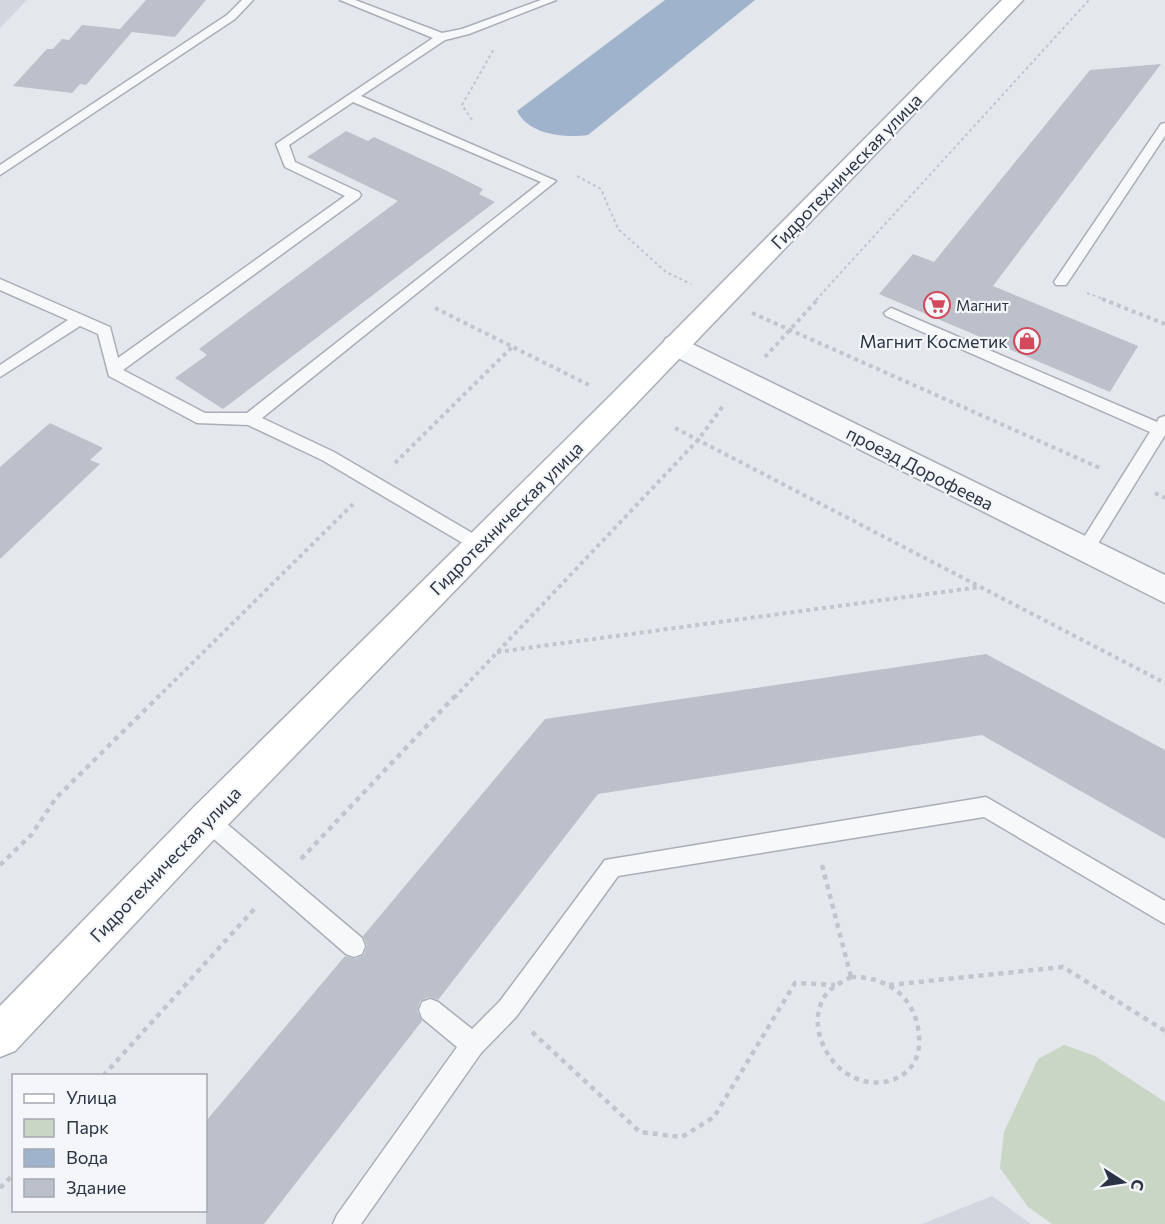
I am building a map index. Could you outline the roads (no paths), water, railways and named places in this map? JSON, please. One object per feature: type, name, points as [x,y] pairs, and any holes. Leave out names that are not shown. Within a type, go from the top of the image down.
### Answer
[{"type":"main road","name":"Гидротехническая улица","points":[[0,1036],[207,820],[722,299],[1012,0]]},
{"type":"street","name":"проезд Дорофеева","points":[[676,345],[1165,590]]},
{"type":"lane","points":[[0,171],[231,17],[248,0]]},
{"type":"lane","points":[[345,0],[441,37]]},
{"type":"lane","points":[[114,369],[354,195],[290,164],[282,144],[441,37],[465,32],[514,15],[544,1]]},
{"type":"lane","points":[[250,419],[550,181],[352,98]]},
{"type":"lane","points":[[1061,282],[1165,128]]},
{"type":"lane","points":[[0,284],[105,331],[114,372],[203,419],[250,419],[328,456],[478,545]]},
{"type":"lane","points":[[891,313],[1162,426],[1085,550]]},
{"type":"lane","points":[[0,372],[78,320]]},
{"type":"lane","points":[[346,1224],[473,1046],[508,1009],[612,867],[986,807],[1165,913]]},
{"type":"lane","points":[[207,820],[354,946]]},
{"type":"lane","points":[[430,1010],[473,1046]]},
{"type":"water","points":[[665,0],[755,0],[588,135],[568,136],[548,133],[538,130],[523,119],[517,111]]},
{"type":"place","name":"Магнит","points":[[937,305]]},
{"type":"place","name":"Магнит Косметик","points":[[1027,341]]}]
